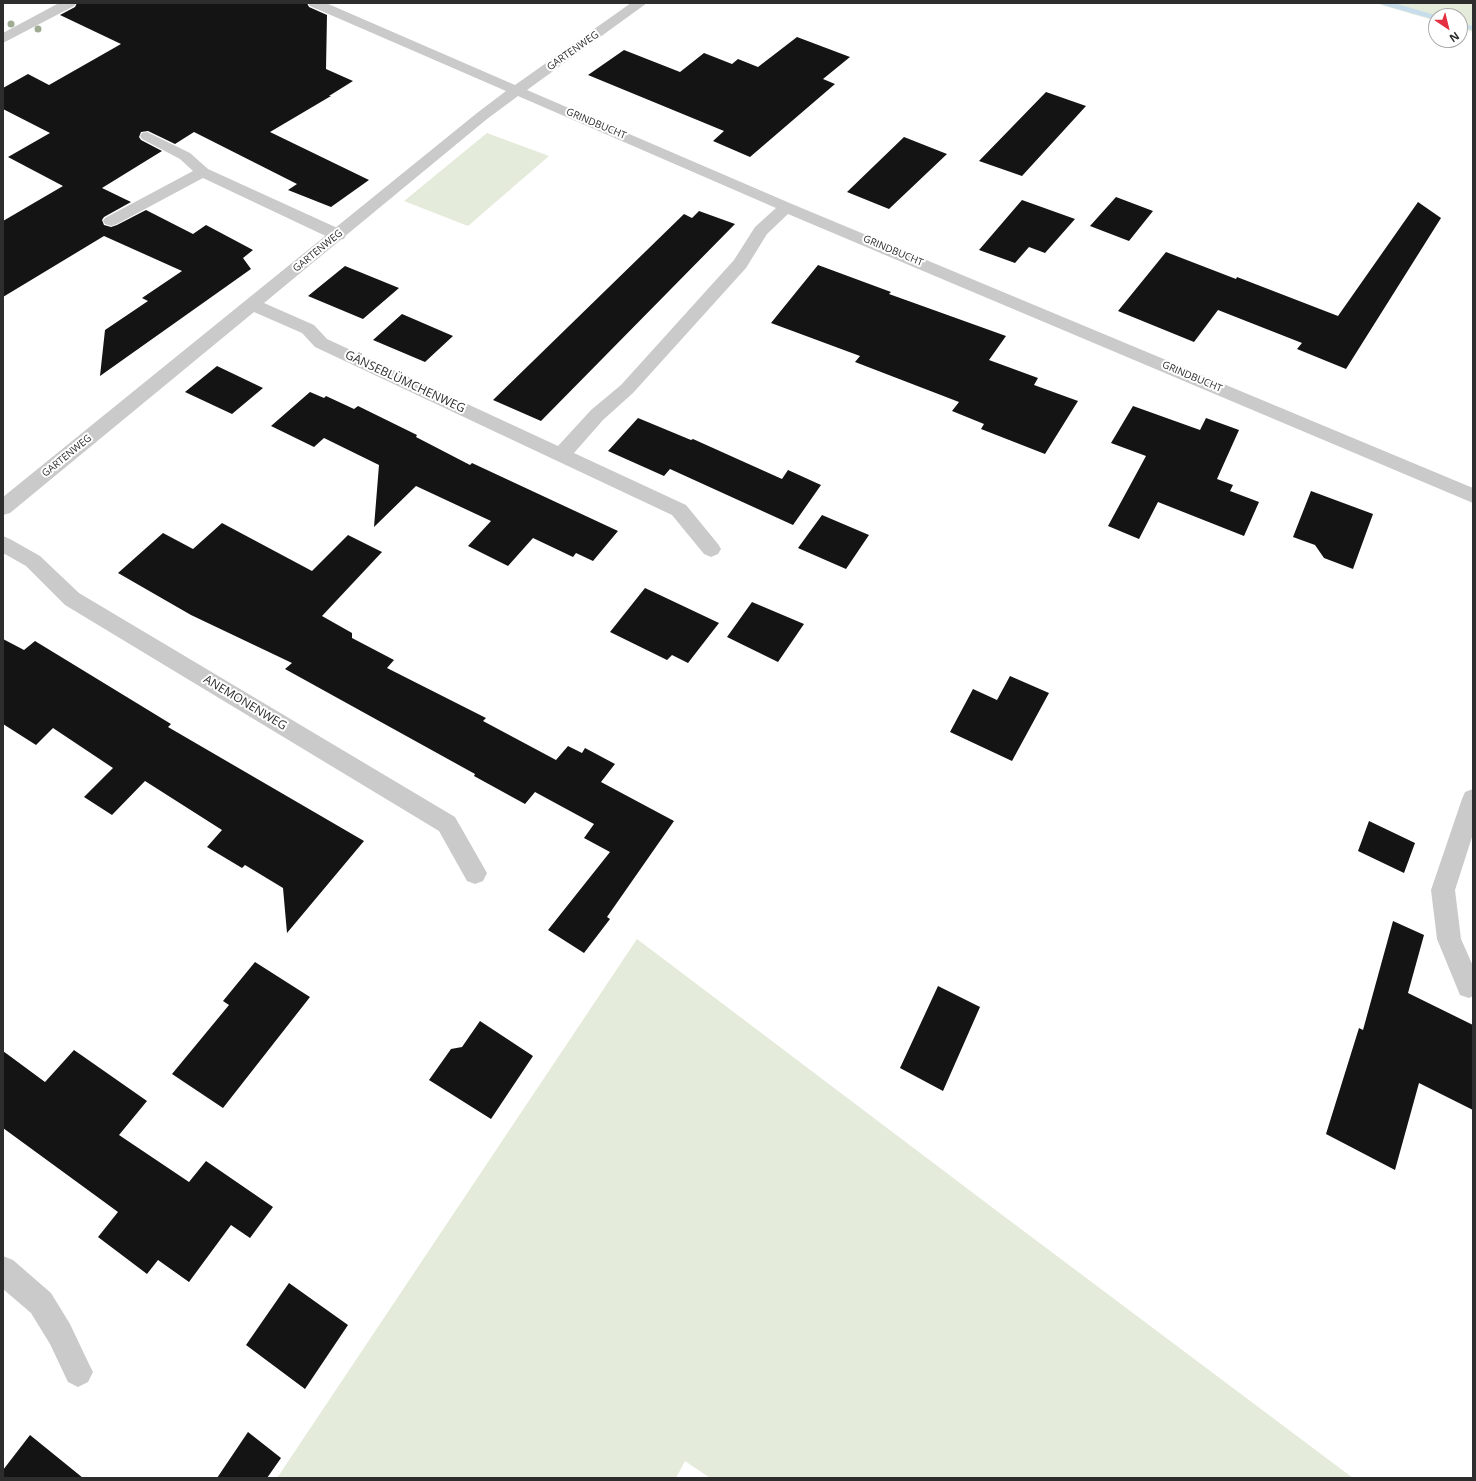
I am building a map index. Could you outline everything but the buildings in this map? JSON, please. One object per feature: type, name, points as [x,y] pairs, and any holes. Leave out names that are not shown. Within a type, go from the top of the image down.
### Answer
[{"type":"street","points":[[3,39],[68,3]]},
{"type":"street","name":"GRINDBUCHT","points":[[316,3],[786,207],[1473,496]]},
{"type":"street","name":"GARTENWEG","points":[[3,508],[253,305],[482,116],[640,3]]},
{"type":"street","points":[[147,136],[185,156],[203,172],[338,235]]},
{"type":"street","points":[[111,221],[203,172]]},
{"type":"street","points":[[561,455],[597,415],[627,389],[637,378],[740,264],[761,231],[786,207]]},
{"type":"street","name":"GÄNSEBLÜMCHENWEG","points":[[253,305],[308,330],[321,343],[679,510],[711,549]]},
{"type":"street","name":"ANEMONENWEG","points":[[3,544],[33,561],[72,599],[447,824],[475,873]]},
{"type":"street","points":[[1469,986],[1449,939],[1443,890],[1473,799]]},
{"type":"street","points":[[3,1270],[41,1303],[60,1334],[78,1372]]},
{"type":"green space","points":[[1375,3],[1473,3],[1473,32],[1468,30],[1468,8],[1428,8],[1428,19]]},
{"type":"green space","points":[[487,133],[549,156],[468,226],[404,201]]},
{"type":"green space","points":[[637,939],[1353,1478],[710,1478],[685,1461],[676,1478],[277,1478]]},
{"type":"waterway","points":[[1386,3],[1428,16]]},
{"type":"waterway","points":[[1468,27],[1473,28]]}]
